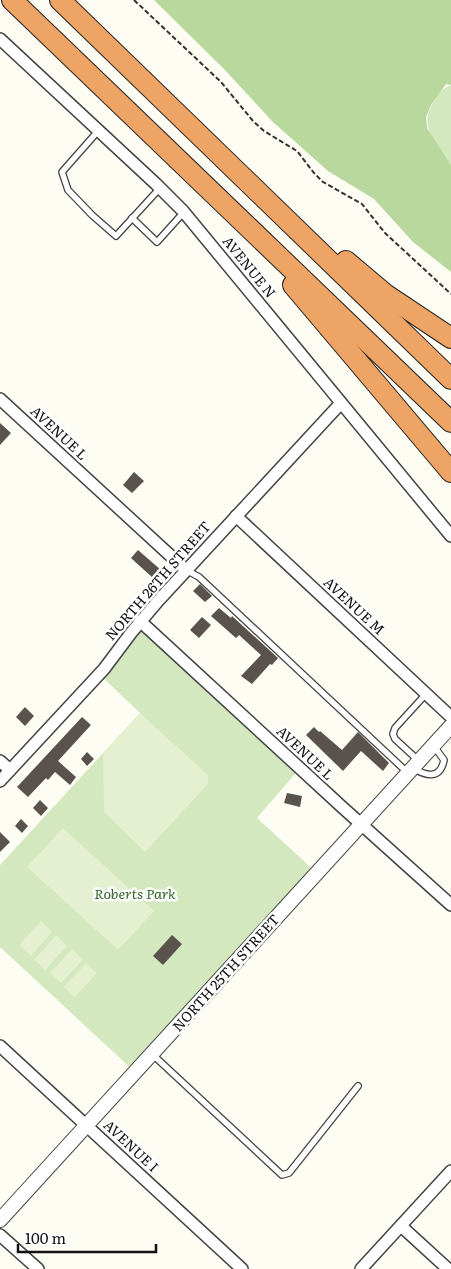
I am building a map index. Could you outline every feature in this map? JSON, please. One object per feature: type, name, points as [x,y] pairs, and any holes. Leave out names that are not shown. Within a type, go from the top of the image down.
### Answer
[{"type":"highway","points":[[12,0],[451,422]]},
{"type":"highway","points":[[60,0],[451,379]]},
{"type":"highway","points":[[225,160],[385,294],[451,338]]},
{"type":"highway","points":[[218,199],[350,351],[451,472]]},
{"type":"street","name":"AVENUE N","points":[[0,39],[99,130],[184,212],[451,536]]},
{"type":"street","name":"AVENUE L","points":[[0,399],[186,570]]},
{"type":"street","name":"NORTH 26TH STREET","points":[[0,782],[104,669],[140,621],[341,402]]},
{"type":"street","name":"AVENUE M","points":[[236,516],[451,718]]},
{"type":"street","name":"AVENUE L","points":[[140,621],[361,825],[451,905]]},
{"type":"street","name":"NORTH 25TH STREET","points":[[0,1220],[451,726]]},
{"type":"street","points":[[0,761],[10,770]]},
{"type":"street","name":"AVENUE I","points":[[0,1046],[242,1269]]},
{"type":"street","points":[[361,1269],[451,1170]]},
{"type":"street","points":[[401,1226],[448,1269]]},
{"type":"street","points":[[0,1235],[38,1269]]},
{"type":"lane","points":[[99,130],[62,172],[68,190],[92,215],[116,236],[160,188]]},
{"type":"lane","points":[[132,218],[157,242],[184,212]]},
{"type":"lane","points":[[186,570],[199,577],[413,767],[423,774],[430,776],[443,767],[444,760],[433,745]]},
{"type":"lane","points":[[413,767],[393,734],[395,728],[426,694]]},
{"type":"lane","points":[[152,1054],[282,1174],[289,1173],[358,1086]]},
{"type":"path","points":[[134,0],[221,82],[252,121],[264,131],[297,151],[323,182],[351,196],[362,204],[385,233],[451,294]]},
{"type":"green space","points":[[154,0],[451,0],[451,85],[446,84],[431,105],[426,117],[427,128],[451,165],[451,272],[413,242],[374,199],[328,171],[273,122],[224,69]]},
{"type":"green space","points":[[451,85],[451,165],[430,133],[428,116],[430,108],[439,94],[444,88]]},
{"type":"green space","name":"Roberts Park","points":[[140,621],[300,768],[257,818],[317,873],[135,1072],[0,947],[0,865],[140,713],[99,674]]},
{"type":"green space","points":[[140,713],[208,775],[208,784],[145,852],[104,812],[103,754]]},
{"type":"green space","points":[[63,828],[154,911],[118,950],[27,867]]},
{"type":"green space","points":[[41,921],[52,932],[31,956],[19,945]]},
{"type":"green space","points":[[56,935],[67,946],[45,970],[34,960]]},
{"type":"green space","points":[[72,949],[83,960],[61,983],[50,973]]},
{"type":"green space","points":[[86,963],[97,973],[75,997],[64,987]]},
{"type":"building","points":[[0,423],[11,433],[0,445]]},
{"type":"building","points":[[134,472],[144,481],[132,493],[123,485]]},
{"type":"building","points":[[138,550],[161,570],[153,578],[131,558]]},
{"type":"building","points":[[200,584],[212,596],[205,602],[193,591]]},
{"type":"building","points":[[219,608],[231,618],[232,616],[278,658],[252,684],[241,676],[261,655],[239,635],[236,638],[211,616]]},
{"type":"building","points":[[202,617],[211,625],[199,638],[190,630]]},
{"type":"building","points":[[25,707],[34,716],[25,726],[16,717]]},
{"type":"building","points":[[82,717],[91,725],[58,761],[76,777],[70,785],[55,772],[48,780],[46,778],[28,797],[17,787]]},
{"type":"building","points":[[314,727],[342,750],[358,732],[389,763],[383,771],[361,751],[343,771],[306,735]]},
{"type":"building","points":[[87,752],[94,759],[87,766],[81,759]]},
{"type":"building","points":[[287,793],[302,796],[300,807],[284,803]]},
{"type":"building","points":[[40,800],[48,808],[41,816],[33,808]]},
{"type":"building","points":[[21,819],[28,826],[22,833],[15,826]]},
{"type":"building","points":[[0,832],[10,842],[0,852]]},
{"type":"building","points":[[172,935],[182,944],[163,965],[153,956]]}]
